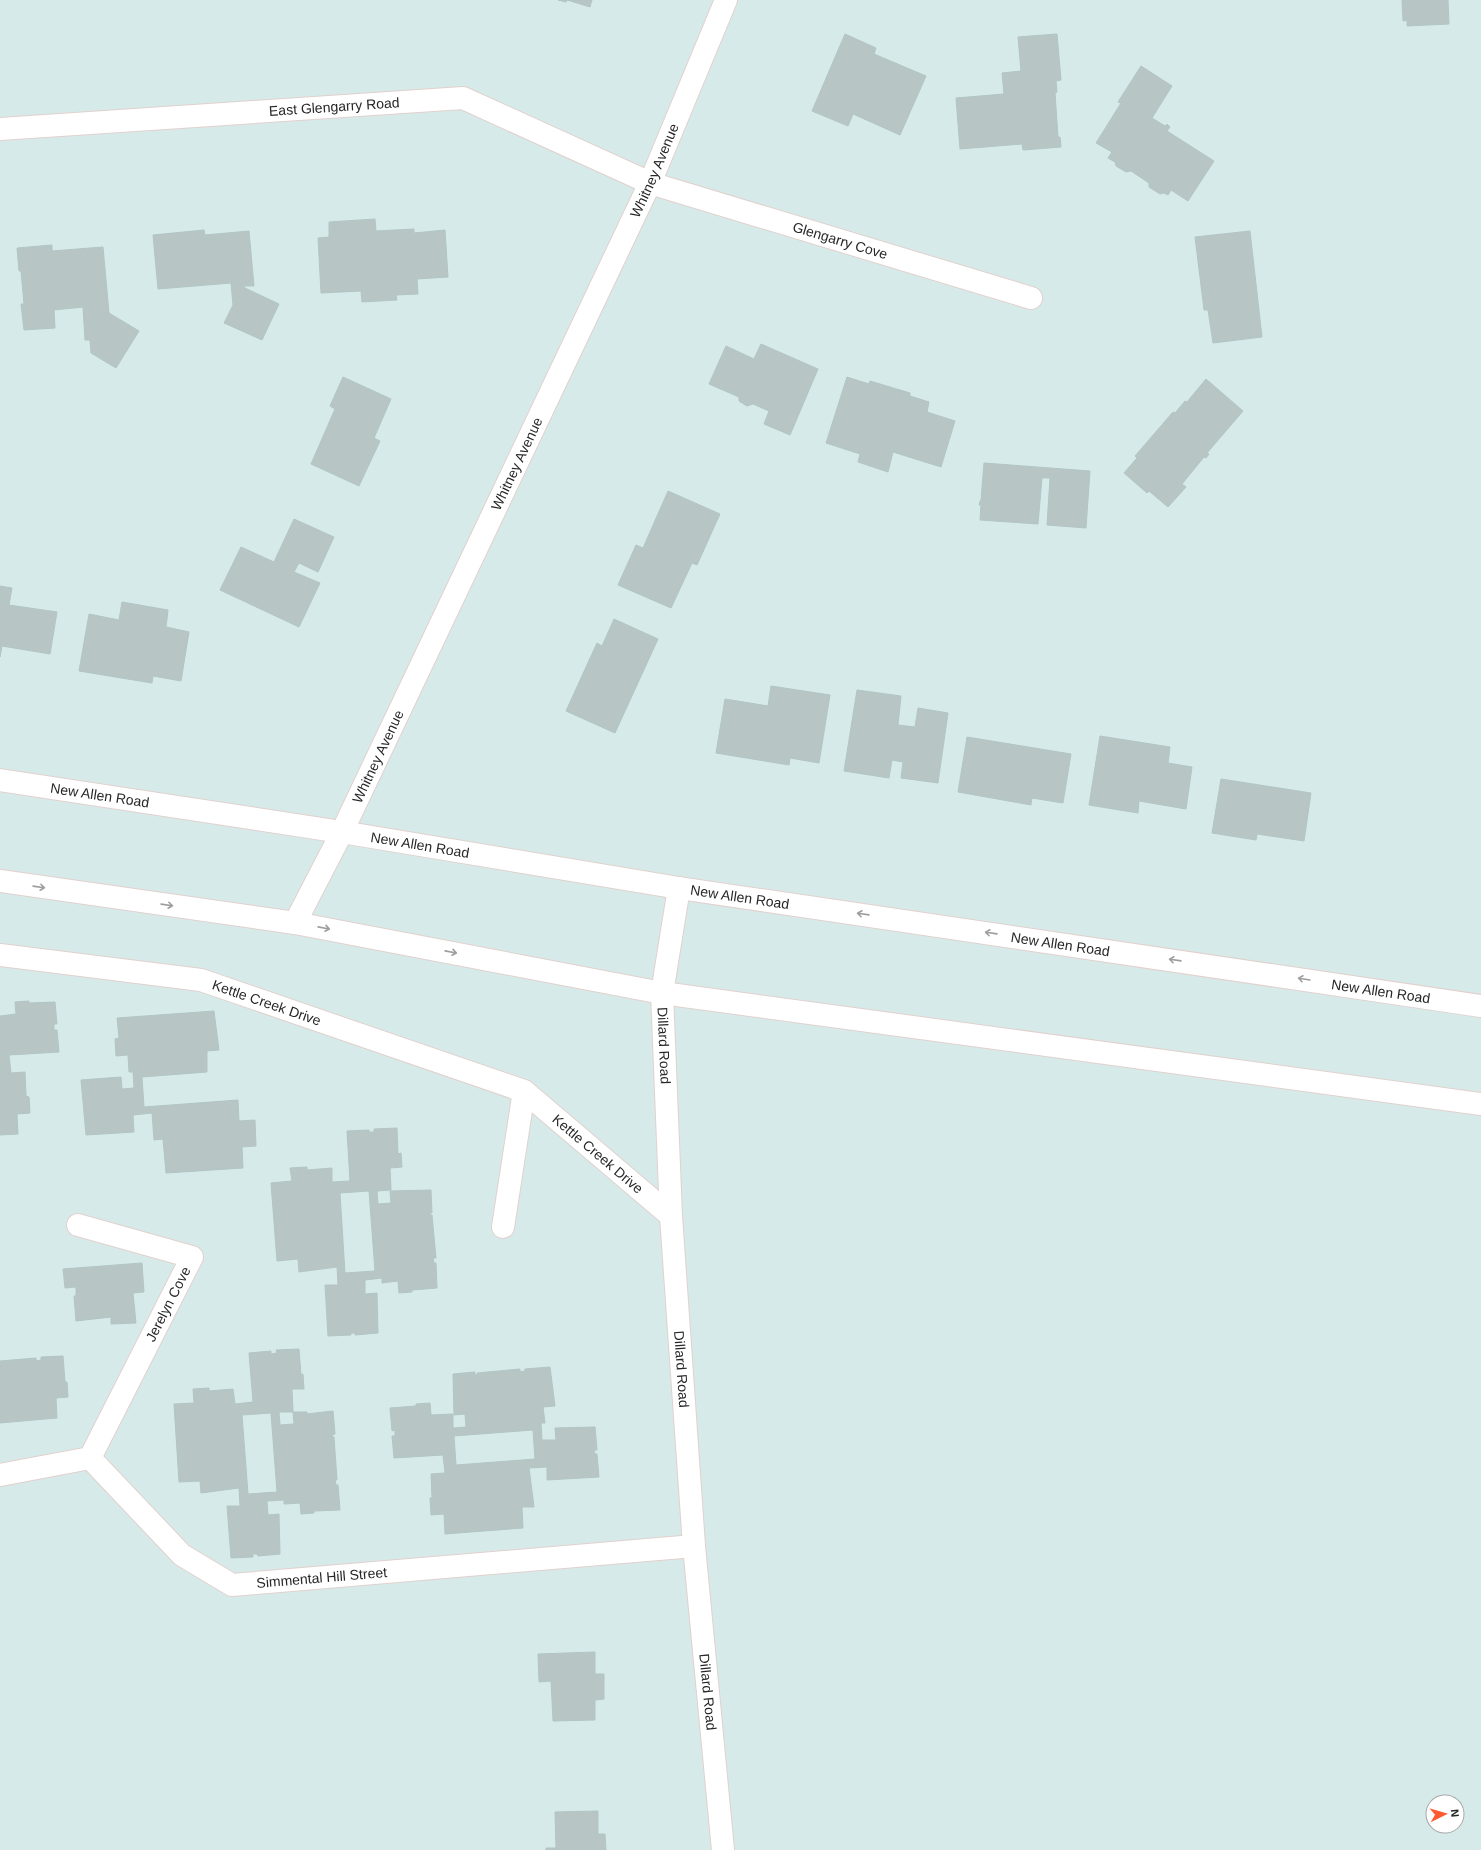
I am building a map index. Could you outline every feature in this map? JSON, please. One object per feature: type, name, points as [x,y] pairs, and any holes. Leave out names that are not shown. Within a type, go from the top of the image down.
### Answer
[{"type":"street","name":"Whitney Avenue","points":[[295,923],[342,832],[650,183],[726,0]]},
{"type":"street","name":"East Glengarry Road","points":[[0,129],[463,98],[650,183]]},
{"type":"street","name":"Glengarry Cove","points":[[650,183],[1031,298]]},
{"type":"street","name":"New Allen Road","points":[[0,780],[342,832],[679,888],[1481,1006]]},
{"type":"street","points":[[0,881],[295,923],[662,993],[1481,1104]]},
{"type":"street","name":"Dillard Road","points":[[679,888],[662,993],[671,1216],[694,1546],[723,1850]]},
{"type":"street","name":"Kettle Creek Drive","points":[[0,954],[201,980],[524,1092],[671,1216]]},
{"type":"street","points":[[503,1226],[524,1092]]},
{"type":"street","name":"Jerelyn Cove","points":[[78,1225],[192,1256],[90,1458]]},
{"type":"street","points":[[0,1475],[90,1458]]},
{"type":"street","name":"Simmental Hill Street","points":[[90,1458],[182,1555],[232,1585],[694,1546]]},
{"type":"building","points":[[567,0],[592,0],[590,7]]},
{"type":"building","points":[[1402,0],[1448,0],[1449,24],[1407,26],[1407,20],[1403,21]]},
{"type":"building","points":[[845,34],[876,48],[874,54],[926,76],[900,135],[853,114],[848,126],[812,111]]},
{"type":"building","points":[[1057,34],[1061,80],[1056,81],[1057,92],[1055,93],[1058,137],[1060,137],[1061,147],[1023,150],[1022,144],[960,149],[956,98],[1004,94],[1002,73],[1021,71],[1018,37]]},
{"type":"building","points":[[1141,66],[1172,86],[1152,118],[1165,126],[1167,124],[1170,127],[1167,131],[1214,161],[1188,201],[1171,190],[1168,195],[1164,193],[1160,194],[1149,187],[1149,183],[1131,171],[1126,172],[1116,166],[1115,162],[1108,158],[1112,152],[1096,143],[1121,103],[1118,102]]},
{"type":"building","points":[[375,219],[376,231],[414,229],[414,233],[445,230],[448,277],[417,279],[418,294],[396,295],[397,300],[362,302],[361,291],[321,293],[318,238],[329,237],[329,222]]},
{"type":"building","points":[[204,230],[205,235],[249,231],[254,286],[244,286],[245,288],[279,304],[262,340],[224,323],[233,305],[231,283],[158,289],[153,235]]},
{"type":"building","points":[[1250,231],[1262,337],[1213,343],[1208,310],[1204,310],[1195,237]]},
{"type":"building","points":[[52,245],[52,251],[103,247],[109,313],[139,331],[116,368],[91,353],[90,340],[85,340],[83,307],[54,310],[55,328],[24,330],[21,304],[24,304],[17,248]]},
{"type":"building","points":[[761,344],[818,369],[790,435],[764,424],[769,411],[753,404],[747,406],[739,401],[739,397],[709,384],[726,346],[754,359]]},
{"type":"building","points":[[343,377],[391,399],[374,438],[380,441],[359,486],[311,464],[335,409],[330,406]]},
{"type":"building","points":[[847,377],[869,384],[870,381],[910,393],[910,396],[929,402],[927,412],[955,421],[941,467],[893,452],[888,472],[858,462],[860,454],[826,443]]},
{"type":"building","points":[[1206,379],[1243,411],[1207,453],[1209,454],[1206,458],[1204,457],[1182,484],[1186,487],[1168,507],[1149,491],[1147,493],[1124,473],[1137,458],[1135,456],[1173,412],[1175,413],[1185,401],[1187,402]]},
{"type":"building","points":[[984,463],[1090,471],[1086,528],[1047,525],[1050,478],[1042,478],[1038,524],[980,520],[981,505],[979,505],[981,500]]},
{"type":"building","points":[[668,491],[720,514],[697,565],[692,563],[671,608],[618,585],[636,545],[643,548]]},
{"type":"building","points":[[294,519],[334,537],[318,572],[299,563],[294,572],[320,583],[299,627],[220,590],[241,547],[274,562]]},
{"type":"building","points":[[0,586],[12,588],[9,605],[57,612],[50,654],[2,646],[0,657]]},
{"type":"building","points":[[122,602],[168,610],[166,627],[189,632],[181,681],[153,676],[152,683],[79,671],[89,614],[119,620]]},
{"type":"building","points":[[614,619],[658,639],[615,733],[566,711],[597,643],[602,646]]},
{"type":"building","points":[[771,686],[830,695],[819,763],[790,758],[789,765],[716,753],[725,699],[768,706]]},
{"type":"building","points":[[857,690],[901,696],[898,725],[915,727],[918,708],[948,713],[938,783],[901,778],[903,762],[892,760],[889,778],[844,771]]},
{"type":"building","points":[[1100,736],[1170,747],[1168,763],[1192,767],[1186,809],[1139,801],[1138,813],[1089,805]]},
{"type":"building","points":[[967,737],[1071,754],[1063,803],[1032,798],[1031,805],[958,792]]},
{"type":"building","points":[[1221,779],[1311,793],[1304,841],[1257,834],[1256,840],[1212,833]]},
{"type":"building","points":[[29,1001],[29,1003],[55,1002],[57,1024],[54,1024],[54,1030],[57,1030],[59,1052],[9,1055],[11,1073],[25,1072],[26,1096],[29,1097],[30,1113],[17,1114],[18,1134],[0,1135],[0,1016],[16,1014],[15,1002]]},
{"type":"building","points":[[214,1011],[219,1050],[207,1051],[207,1072],[142,1077],[144,1107],[238,1100],[239,1121],[255,1120],[256,1146],[242,1147],[243,1168],[166,1173],[163,1139],[154,1140],[152,1113],[133,1115],[134,1132],[86,1135],[81,1080],[121,1077],[122,1089],[134,1088],[133,1072],[129,1072],[128,1055],[116,1056],[115,1039],[119,1038],[117,1018]]},
{"type":"building","points":[[397,1128],[398,1154],[401,1153],[402,1167],[390,1168],[391,1190],[377,1191],[378,1204],[391,1203],[390,1191],[431,1190],[432,1213],[430,1213],[430,1215],[432,1215],[436,1258],[433,1258],[434,1263],[436,1263],[437,1288],[412,1290],[412,1292],[399,1293],[398,1281],[382,1283],[382,1278],[365,1280],[365,1294],[377,1293],[378,1333],[355,1335],[355,1333],[351,1333],[351,1335],[328,1336],[325,1285],[338,1285],[337,1267],[299,1272],[298,1259],[277,1261],[271,1183],[292,1181],[290,1168],[307,1167],[307,1170],[332,1168],[332,1182],[350,1181],[347,1131],[369,1130],[369,1132],[374,1132],[374,1129]],"holes":[[[369,1191],[375,1271],[345,1273],[340,1193]]]},
{"type":"building","points":[[142,1263],[144,1292],[133,1293],[136,1323],[111,1324],[111,1317],[76,1321],[74,1296],[76,1296],[76,1287],[65,1288],[63,1269]]},
{"type":"building","points":[[299,1349],[301,1375],[303,1374],[304,1389],[292,1389],[293,1412],[307,1412],[307,1414],[333,1411],[335,1434],[332,1435],[334,1437],[337,1480],[335,1480],[336,1485],[338,1485],[340,1510],[314,1511],[314,1513],[301,1514],[300,1503],[284,1504],[284,1500],[267,1501],[268,1515],[279,1514],[280,1554],[258,1556],[257,1554],[253,1554],[253,1557],[231,1558],[227,1506],[240,1506],[239,1488],[201,1493],[200,1481],[179,1482],[174,1404],[194,1403],[193,1389],[209,1388],[209,1391],[233,1389],[235,1404],[253,1402],[249,1353],[271,1351],[271,1354],[277,1353],[276,1350]],"holes":[[[279,1412],[293,1412],[294,1424],[280,1425]],[[271,1413],[277,1492],[248,1494],[242,1415]]]},
{"type":"building","points":[[63,1356],[68,1397],[56,1398],[57,1418],[0,1423],[0,1361],[36,1358],[36,1361],[41,1360],[41,1357]]},
{"type":"building","points":[[550,1367],[555,1406],[543,1407],[545,1423],[541,1423],[542,1440],[556,1440],[555,1428],[595,1427],[597,1450],[594,1450],[595,1454],[597,1454],[599,1477],[547,1480],[547,1467],[529,1468],[534,1507],[522,1507],[523,1528],[445,1534],[444,1514],[431,1515],[430,1498],[432,1498],[431,1474],[445,1473],[443,1455],[394,1458],[392,1436],[395,1436],[395,1430],[392,1431],[390,1408],[416,1406],[416,1404],[430,1403],[431,1415],[453,1414],[453,1428],[466,1427],[465,1414],[454,1415],[453,1374],[475,1372],[475,1375],[478,1374],[477,1373],[520,1369],[520,1372],[525,1371],[525,1369]],"holes":[[[533,1430],[535,1459],[456,1465],[454,1436]]]},
{"type":"building","points":[[595,1652],[595,1674],[604,1674],[604,1699],[595,1700],[595,1720],[553,1721],[551,1681],[539,1682],[538,1654]]},
{"type":"building","points":[[598,1811],[598,1834],[605,1834],[606,1850],[546,1850],[546,1848],[556,1848],[555,1812]]}]
